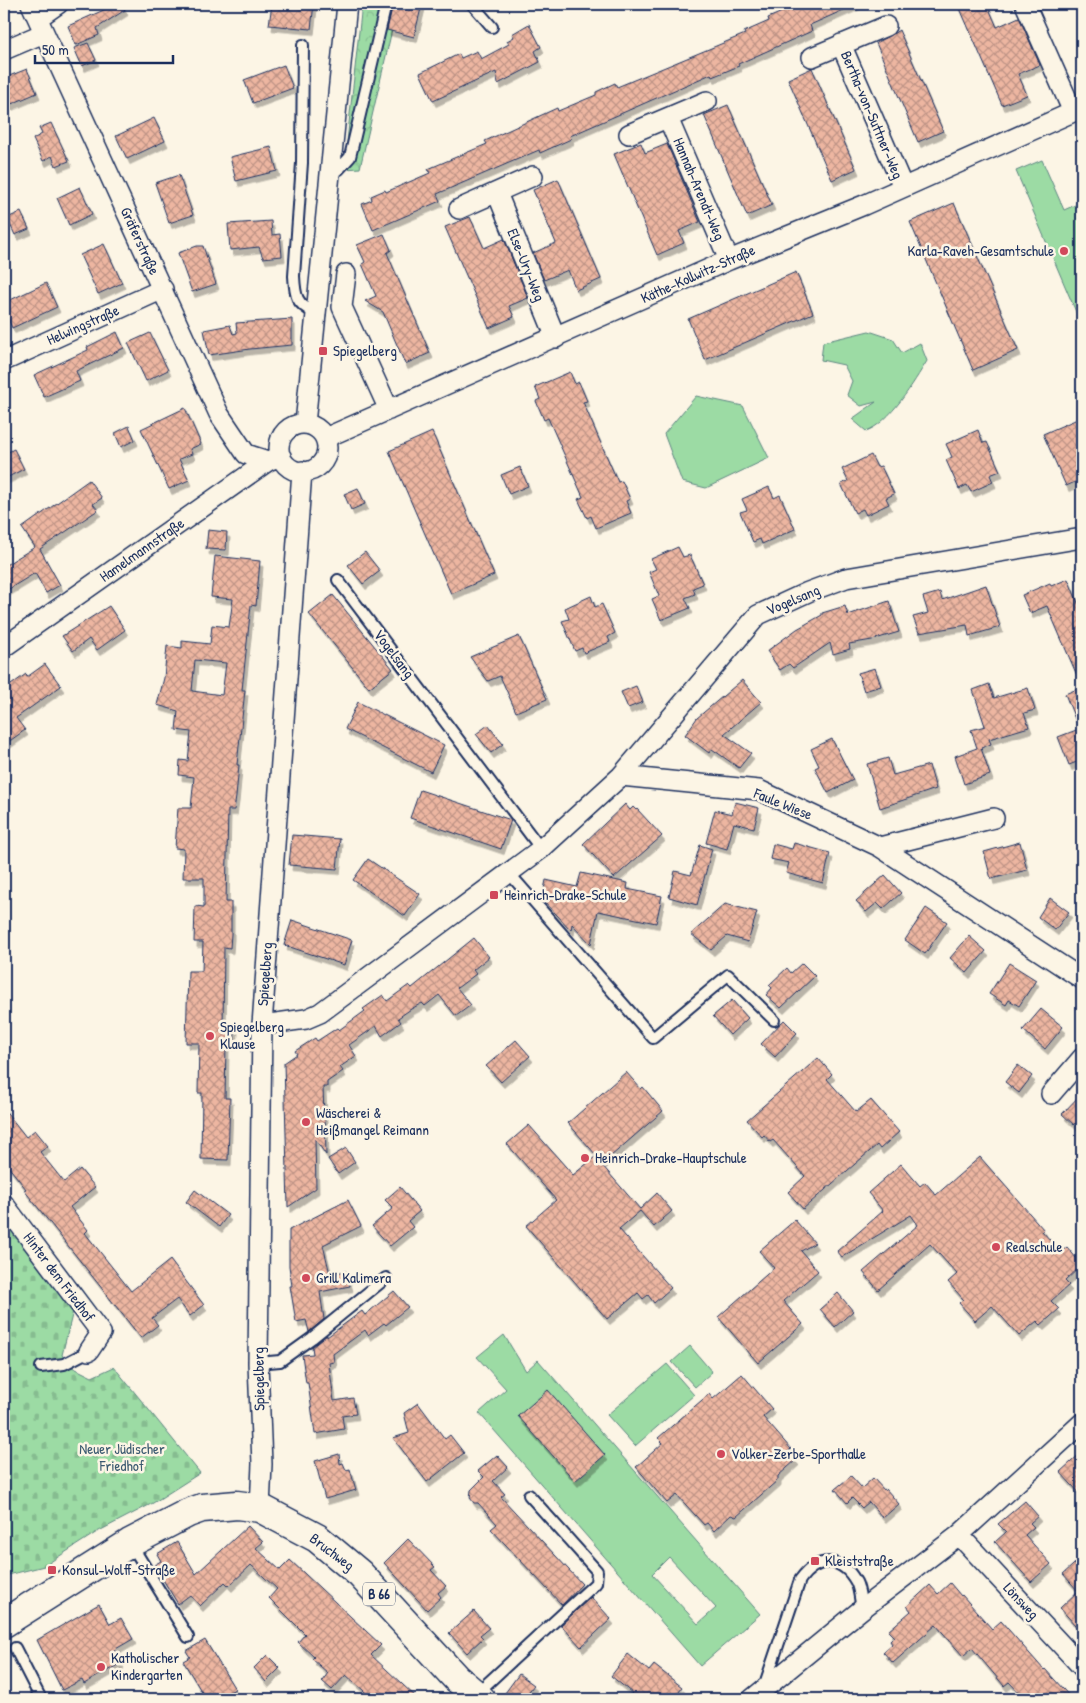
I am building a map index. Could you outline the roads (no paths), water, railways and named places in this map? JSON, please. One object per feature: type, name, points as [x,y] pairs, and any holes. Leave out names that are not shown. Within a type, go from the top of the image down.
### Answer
[{"type":"main road","name":"Bruchweg","points":[[130,1543],[188,1513],[202,1508],[237,1505],[260,1508],[317,1538],[360,1574],[456,1678],[478,1697]]},
{"type":"main road","name":"B 66","points":[[4,1624],[130,1543]]},
{"type":"street","points":[[4,50],[37,18],[58,4]]},
{"type":"street","points":[[305,424],[347,4]]},
{"type":"street","name":"Käthe-Kollwitz-Straße","points":[[325,438],[556,338],[729,260],[864,205],[1072,112],[1025,4]]},
{"type":"street","name":"Gräferstraße","points":[[37,18],[219,414],[246,454],[275,458]]},
{"type":"street","name":"Bertha-von-Suttner-Weg","points":[[812,57],[886,26]]},
{"type":"street","name":"Bertha-von-Suttner-Weg","points":[[841,44],[903,187]]},
{"type":"street","points":[[629,134],[707,101]]},
{"type":"street","name":"Hannah-Arendt-Weg","points":[[668,118],[729,260]]},
{"type":"street","points":[[459,209],[533,176]]},
{"type":"street","name":"Else-Ury-Weg","points":[[497,193],[556,338]]},
{"type":"street","points":[[346,274],[342,307],[389,410]]},
{"type":"street","name":"Helwingstraße","points":[[4,361],[163,289]]},
{"type":"street","points":[[305,424],[314,426],[322,432],[327,449],[325,458],[319,466],[302,472],[289,467],[275,458],[284,433],[297,425],[305,424]]},
{"type":"street","name":"Hamelmannstraße","points":[[4,647],[275,458]]},
{"type":"street","name":"Spiegelberg","points":[[260,1508],[262,1464],[258,1363],[262,1025],[302,472]]},
{"type":"street","name":"Vogelsang","points":[[262,1025],[306,1019],[320,1013],[542,849],[621,776],[758,615],[808,592],[846,578],[1082,538]]},
{"type":"street","name":"Faule Wiese","points":[[621,776],[759,790],[880,847],[1082,979]]},
{"type":"street","points":[[880,847],[994,818]]},
{"type":"street","points":[[1051,1094],[1082,1058]]},
{"type":"street","name":"Hinter dem Friedhof","points":[[4,1204],[101,1333],[89,1351]]},
{"type":"street","points":[[757,1695],[862,1609],[959,1535],[1082,1423]]},
{"type":"street","name":"Lönsweg","points":[[959,1535],[1082,1667]]},
{"type":"lane","points":[[331,174],[339,169],[350,157],[386,4]]},
{"type":"lane","points":[[472,4],[492,27]]},
{"type":"lane","points":[[303,46],[302,163],[294,293],[302,306],[315,313]]},
{"type":"lane","name":"Vogelsang","points":[[338,580],[542,849]]},
{"type":"lane","points":[[509,873],[653,1038],[728,974],[774,1020]]},
{"type":"lane","points":[[258,1363],[280,1361],[312,1338],[386,1278]]},
{"type":"lane","points":[[41,1367],[64,1364],[89,1351]]},
{"type":"lane","name":"Bruchweg","points":[[478,1697],[596,1583],[598,1571],[529,1495]]},
{"type":"lane","points":[[130,1543],[188,1638]]},
{"type":"lane","points":[[757,1695],[800,1580],[807,1570],[819,1564],[833,1562],[846,1569],[857,1584],[862,1609]]},
{"type":"lane","points":[[15,1648],[41,1699]]},
{"type":"place","name":"Karla-Raveh-Gesamtschule","points":[[1064,251]]},
{"type":"place","name":"Spiegelberg","points":[[323,351]]},
{"type":"place","name":"Heinrich-Drake-Schule","points":[[494,895]]},
{"type":"place","name":"Spiegelberg Klause","points":[[210,1036]]},
{"type":"place","name":"Wäscherei & Heißmangel Reimann","points":[[306,1122]]},
{"type":"place","name":"Heinrich-Drake-Hauptschule","points":[[585,1158]]},
{"type":"place","name":"Realschule","points":[[996,1247]]},
{"type":"place","name":"Grill Kalimera","points":[[306,1278]]},
{"type":"place","name":"Volker-Zerbe-Sporthalle","points":[[721,1454]]},
{"type":"place","name":"Kleiststraße","points":[[815,1561]]},
{"type":"place","name":"Konsul-Wolff-Straße","points":[[52,1570]]},
{"type":"place","name":"Katholischer Kindergarten","points":[[101,1667]]},
{"type":"park label","name":"Neuer Jüdischer Friedhof","points":[[122,1458]]}]
